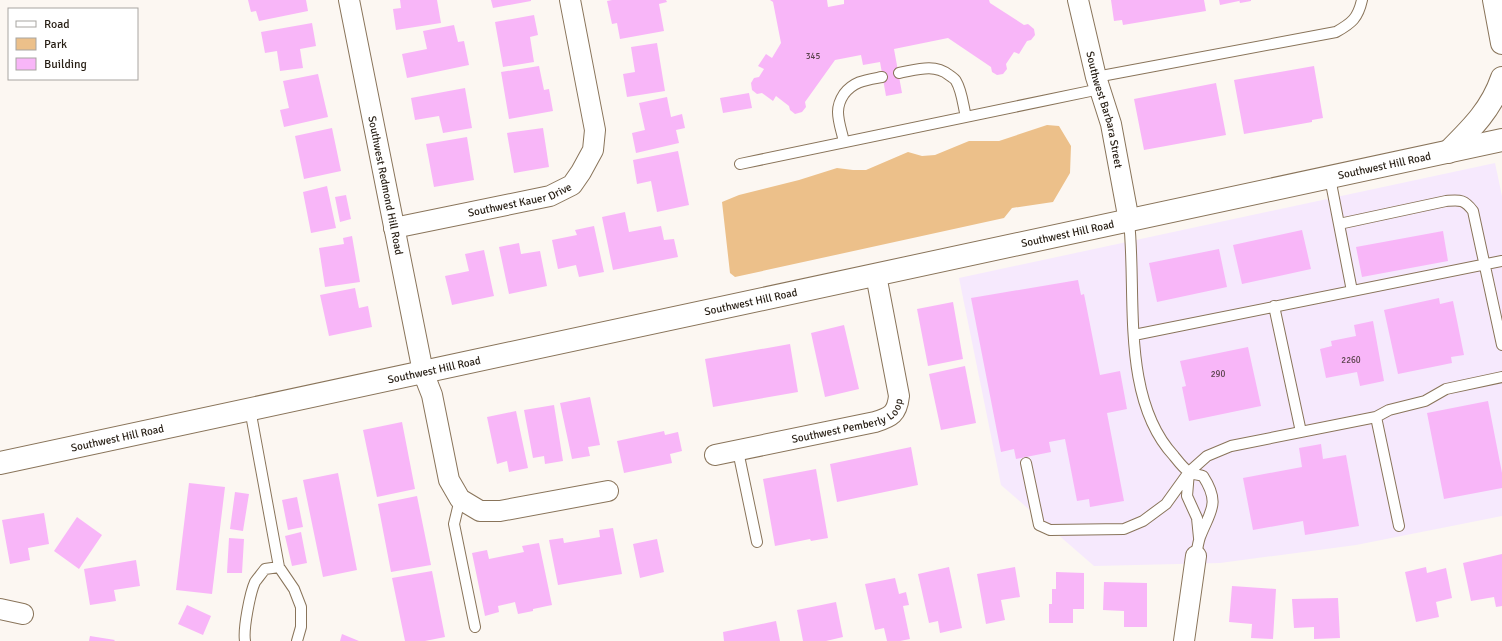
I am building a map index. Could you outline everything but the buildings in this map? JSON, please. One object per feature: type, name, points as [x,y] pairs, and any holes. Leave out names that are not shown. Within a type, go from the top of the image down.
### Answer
[{"type":"street","name":"Southwest Redmond Hill Road","points":[[349,0],[423,372]]},
{"type":"street","name":"Southwest Kauer Drive","points":[[394,228],[550,196],[572,185],[593,150],[596,130],[570,0]]},
{"type":"street","name":"Southwest Barbara Street","points":[[1078,0],[1098,83],[1111,124],[1129,221]]},
{"type":"street","points":[[1494,0],[1502,43]]},
{"type":"street","points":[[1448,152],[1484,113],[1496,95],[1502,78]]},
{"type":"street","name":"Southwest Hill Road","points":[[0,463],[1502,140]]},
{"type":"street","name":"Southwest Pemberly Loop","points":[[715,455],[890,418],[898,407],[899,396],[876,275]]},
{"type":"street","points":[[423,372],[432,395],[449,480],[460,499],[480,511],[500,511],[608,491]]},
{"type":"street","points":[[1184,641],[1198,547]]},
{"type":"street","points":[[0,609],[23,614]]},
{"type":"lane","points":[[740,164],[966,117],[1098,83],[1336,32],[1350,24],[1359,12],[1362,0]]},
{"type":"lane","points":[[899,73],[932,68],[938,68],[946,72],[956,80],[966,117]]},
{"type":"lane","points":[[844,142],[838,112],[838,104],[850,86],[859,81],[882,77]]},
{"type":"lane","points":[[1330,178],[1352,291]]},
{"type":"lane","points":[[1339,224],[1446,201],[1457,200],[1466,203],[1473,211],[1502,345]]},
{"type":"lane","points":[[1129,221],[1132,244],[1134,335],[1139,380],[1149,416],[1165,446],[1189,472],[1203,476],[1211,488],[1213,503],[1210,517],[1198,547]]},
{"type":"lane","points":[[1134,335],[1502,260]]},
{"type":"lane","points":[[1274,306],[1301,432]]},
{"type":"lane","points":[[1026,463],[1039,525],[1050,530],[1124,529],[1143,521],[1166,504],[1189,472],[1207,456],[1231,446],[1376,416],[1389,410],[1425,401],[1446,389],[1502,377]]},
{"type":"lane","points":[[250,409],[279,566],[294,589],[301,607],[301,627],[297,641]]},
{"type":"lane","points":[[1376,416],[1399,526]]},
{"type":"lane","points":[[738,451],[757,542]]},
{"type":"lane","points":[[1189,472],[1187,496],[1197,518],[1198,547]]},
{"type":"lane","points":[[460,499],[454,524],[474,627]]},
{"type":"lane","points":[[245,641],[244,635],[248,610],[255,583],[265,569],[279,566]]},
{"type":"shaded area","points":[[1495,163],[1502,196],[1502,516],[1356,545],[1220,563],[1094,566],[1001,485],[959,278]]},
{"type":"green space","points":[[1047,125],[1059,126],[1071,146],[1070,173],[1053,202],[1012,208],[1004,218],[735,277],[730,273],[722,202],[739,195],[799,180],[837,168],[866,170],[908,152],[922,156],[935,155],[969,141],[999,141]]}]
